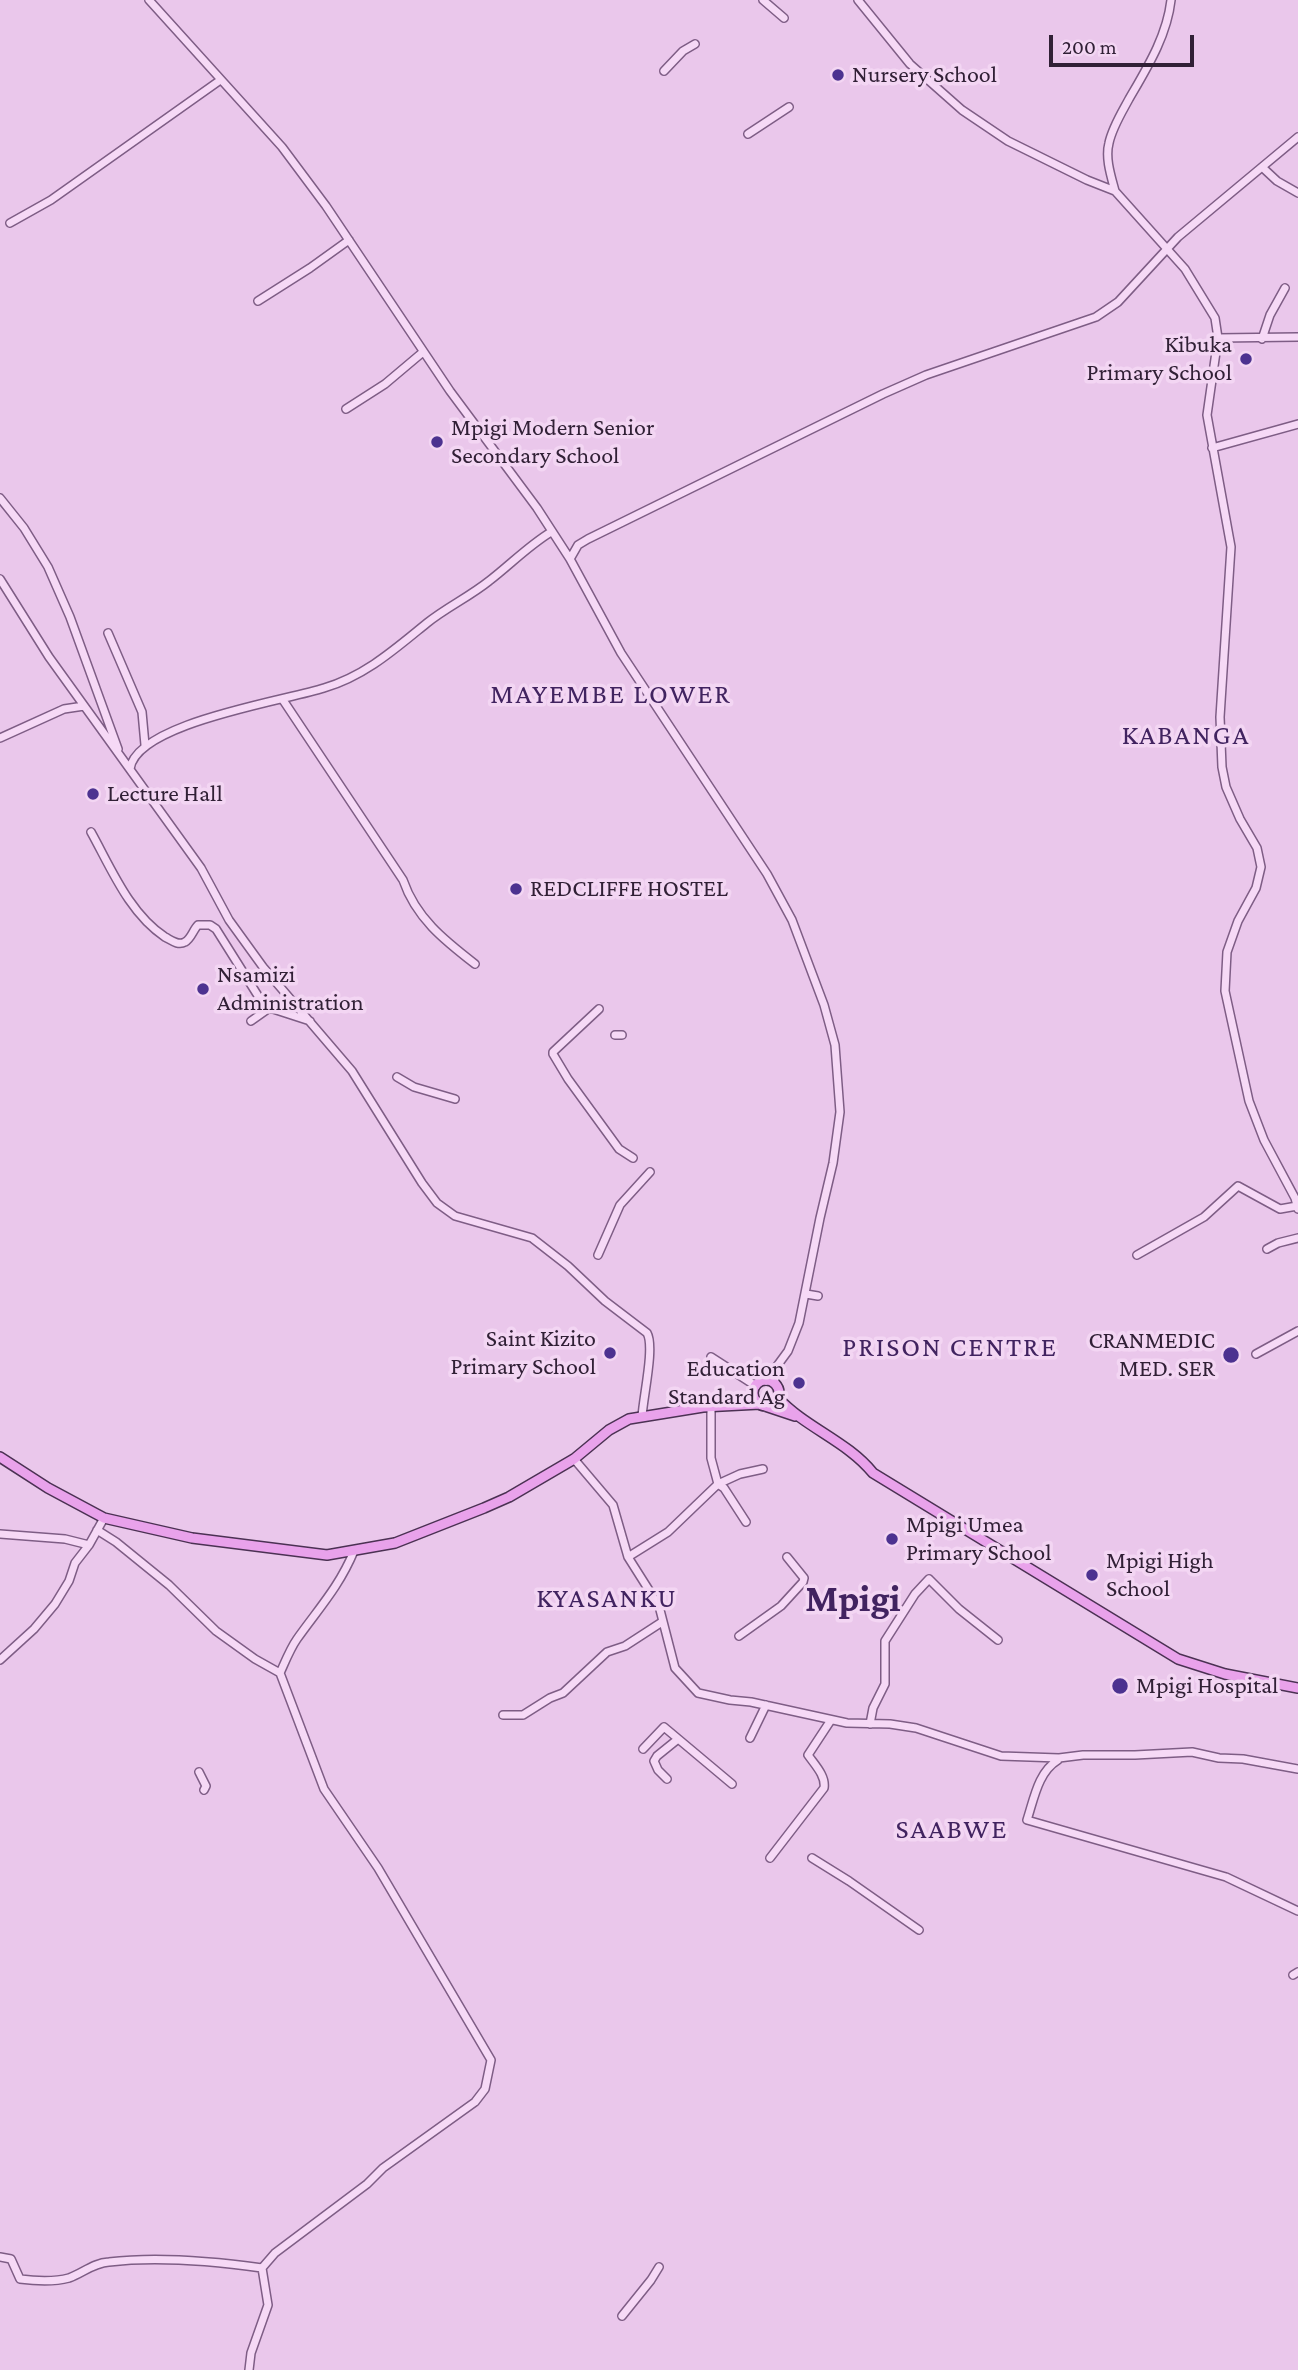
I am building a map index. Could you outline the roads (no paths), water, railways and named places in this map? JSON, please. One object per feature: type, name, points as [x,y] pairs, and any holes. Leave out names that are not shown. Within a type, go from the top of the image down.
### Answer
[{"type":"main road","points":[[0,1457],[48,1488],[103,1518],[191,1538],[327,1555],[395,1543],[438,1528],[509,1497],[574,1459],[609,1430],[628,1419],[710,1407],[775,1403],[779,1390],[771,1382],[755,1390],[739,1405]]},
{"type":"main road","points":[[755,1390],[763,1405],[803,1419]]},
{"type":"main road","points":[[778,1398],[803,1419],[862,1459],[873,1473],[1178,1660],[1225,1674],[1298,1688]]},
{"type":"street","points":[[149,0],[219,81],[282,147],[349,240],[482,436],[537,508],[570,559],[621,653],[784,903],[800,938],[824,1004],[835,1045],[840,1112],[834,1163],[799,1323],[788,1351],[774,1370],[771,1382]]},
{"type":"street","points":[[763,0],[784,18]]},
{"type":"street","points":[[858,0],[910,64],[962,110],[1008,141],[1115,191]]},
{"type":"street","points":[[1137,1255],[1204,1217],[1238,1186],[1280,1209],[1298,1208],[1264,1140],[1250,1101],[1225,991],[1227,952],[1238,921],[1256,888],[1261,867],[1256,848],[1229,796],[1222,767],[1220,717],[1231,547],[1207,415],[1218,338],[1215,318],[1185,269],[1115,191],[1108,160],[1108,144],[1121,113],[1160,41],[1171,0]]},
{"type":"street","points":[[664,71],[683,51],[695,44]]},
{"type":"street","points":[[10,223],[51,200],[219,81]]},
{"type":"street","points":[[747,134],[789,107]]},
{"type":"street","points":[[570,559],[575,549],[588,539],[883,394],[926,375],[1096,317],[1118,302],[1178,237],[1298,137]]},
{"type":"street","points":[[1262,167],[1277,181],[1298,194]]},
{"type":"street","points":[[1098,195],[1106,188]]},
{"type":"street","points":[[258,301],[349,240]]},
{"type":"street","points":[[1262,339],[1270,315],[1285,288]]},
{"type":"street","points":[[1218,338],[1298,337]]},
{"type":"street","points":[[345,409],[386,384],[423,352]]},
{"type":"street","points":[[1212,448],[1298,424]]},
{"type":"street","points":[[0,498],[24,528],[48,567],[120,754]]},
{"type":"street","points":[[130,769],[137,751],[185,724],[327,688],[374,665],[451,605],[491,580],[551,532]]},
{"type":"street","points":[[0,579],[84,706],[201,868],[229,920],[263,967],[352,1071],[437,1203],[455,1216],[532,1238],[654,1340],[642,1417]]},
{"type":"street","points":[[108,633],[142,712],[145,745]]},
{"type":"street","points":[[283,700],[403,880],[408,895],[435,933],[475,964]]},
{"type":"street","points":[[0,738],[64,709],[84,706]]},
{"type":"street","points":[[91,831],[130,901],[157,931],[181,944],[187,942],[198,925],[210,925],[216,929],[260,999],[272,1009],[310,1021]]},
{"type":"street","points":[[251,1021],[272,1009]]},
{"type":"street","points":[[599,1009],[553,1052],[568,1079],[619,1149],[633,1158]]},
{"type":"street","points":[[397,1077],[414,1087],[455,1099]]},
{"type":"street","points":[[597,1255],[620,1205],[650,1172]]},
{"type":"street","points":[[1267,1249],[1298,1238]]},
{"type":"street","points":[[806,1294],[818,1296]]},
{"type":"street","points":[[1256,1354],[1298,1331]]},
{"type":"street","points":[[711,1357],[755,1390]]},
{"type":"street","points":[[710,1407],[711,1458],[718,1484],[724,1488],[746,1522]]},
{"type":"street","points":[[574,1459],[613,1505],[628,1556],[657,1601],[675,1668],[698,1693],[853,1724],[890,1724],[916,1728],[1001,1756],[1059,1758],[1192,1752],[1298,1769]]},
{"type":"street","points":[[628,1556],[668,1532],[718,1484],[740,1474],[763,1469]]},
{"type":"street","points":[[0,1660],[46,1616],[69,1581],[75,1563],[89,1545],[103,1518]]},
{"type":"street","points":[[97,1530],[169,1585],[216,1631],[280,1673],[324,1789],[384,1877],[491,2060],[485,2089],[475,2102],[383,2168],[367,2185],[275,2252],[262,2268]]},
{"type":"street","points":[[0,1534],[65,1539],[89,1545]]},
{"type":"street","points":[[280,1673],[296,1640],[329,1598],[354,1551]]},
{"type":"street","points":[[740,1636],[781,1606],[803,1582],[804,1578],[787,1557]]},
{"type":"street","points":[[870,1724],[873,1708],[885,1684],[886,1641],[915,1594],[929,1579],[959,1609],[998,1640]]},
{"type":"street","points":[[503,1715],[523,1716],[550,1698],[563,1693],[607,1652],[625,1646],[663,1622]]},
{"type":"street","points":[[750,1738],[766,1705]]},
{"type":"street","points":[[770,1858],[824,1788],[822,1776],[808,1755],[831,1720]]},
{"type":"street","points":[[643,1749],[664,1727],[732,1784]]},
{"type":"street","points":[[667,1779],[654,1761],[678,1739]]},
{"type":"street","points":[[1059,1758],[1043,1775],[1027,1820],[1226,1877],[1298,1912]]},
{"type":"street","points":[[199,1772],[206,1786],[204,1790]]},
{"type":"street","points":[[812,1858],[919,1930]]},
{"type":"street","points":[[0,2258],[11,2259],[17,2276],[27,2280],[66,2278],[96,2264],[122,2261],[189,2261],[262,2268]]},
{"type":"street","points":[[622,2316],[652,2280],[659,2267]]},
{"type":"street","points":[[249,2370],[251,2353],[269,2299],[262,2268]]},
{"type":"place","name":"Nursery School","points":[[838,75]]},
{"type":"place","name":"Kibuka Primary School","points":[[1246,359]]},
{"type":"place","name":"Mpigi Modern Senior Secondary School","points":[[437,442]]},
{"type":"place","name":"Lecture Hall","points":[[93,794]]},
{"type":"place","name":"REDCLIFFE HOSTEL","points":[[516,889]]},
{"type":"place","name":"Nsamizi Administration","points":[[203,989]]},
{"type":"place","name":"Saint Kizito Primary School","points":[[610,1353]]},
{"type":"place","name":"CRANMEDIC MED. SER","points":[[1231,1355]]},
{"type":"place","name":"Education Standard Ag","points":[[799,1383]]},
{"type":"place","name":"Mpigi Umea Primary School","points":[[892,1539]]},
{"type":"place","name":"Mpigi High School","points":[[1092,1575]]},
{"type":"place","name":"Mpigi Hospital","points":[[1120,1686]]},
{"type":"district","name":"MAYEMBE LOWER","points":[[611,694]]},
{"type":"district","name":"KABANGA","points":[[1186,735]]},
{"type":"district","name":"PRISON CENTRE","points":[[950,1347]]},
{"type":"district","name":"KYASANKU","points":[[607,1598]]},
{"type":"district","name":"Mpigi","points":[[853,1599]]},
{"type":"district","name":"SAABWE","points":[[952,1829]]}]
